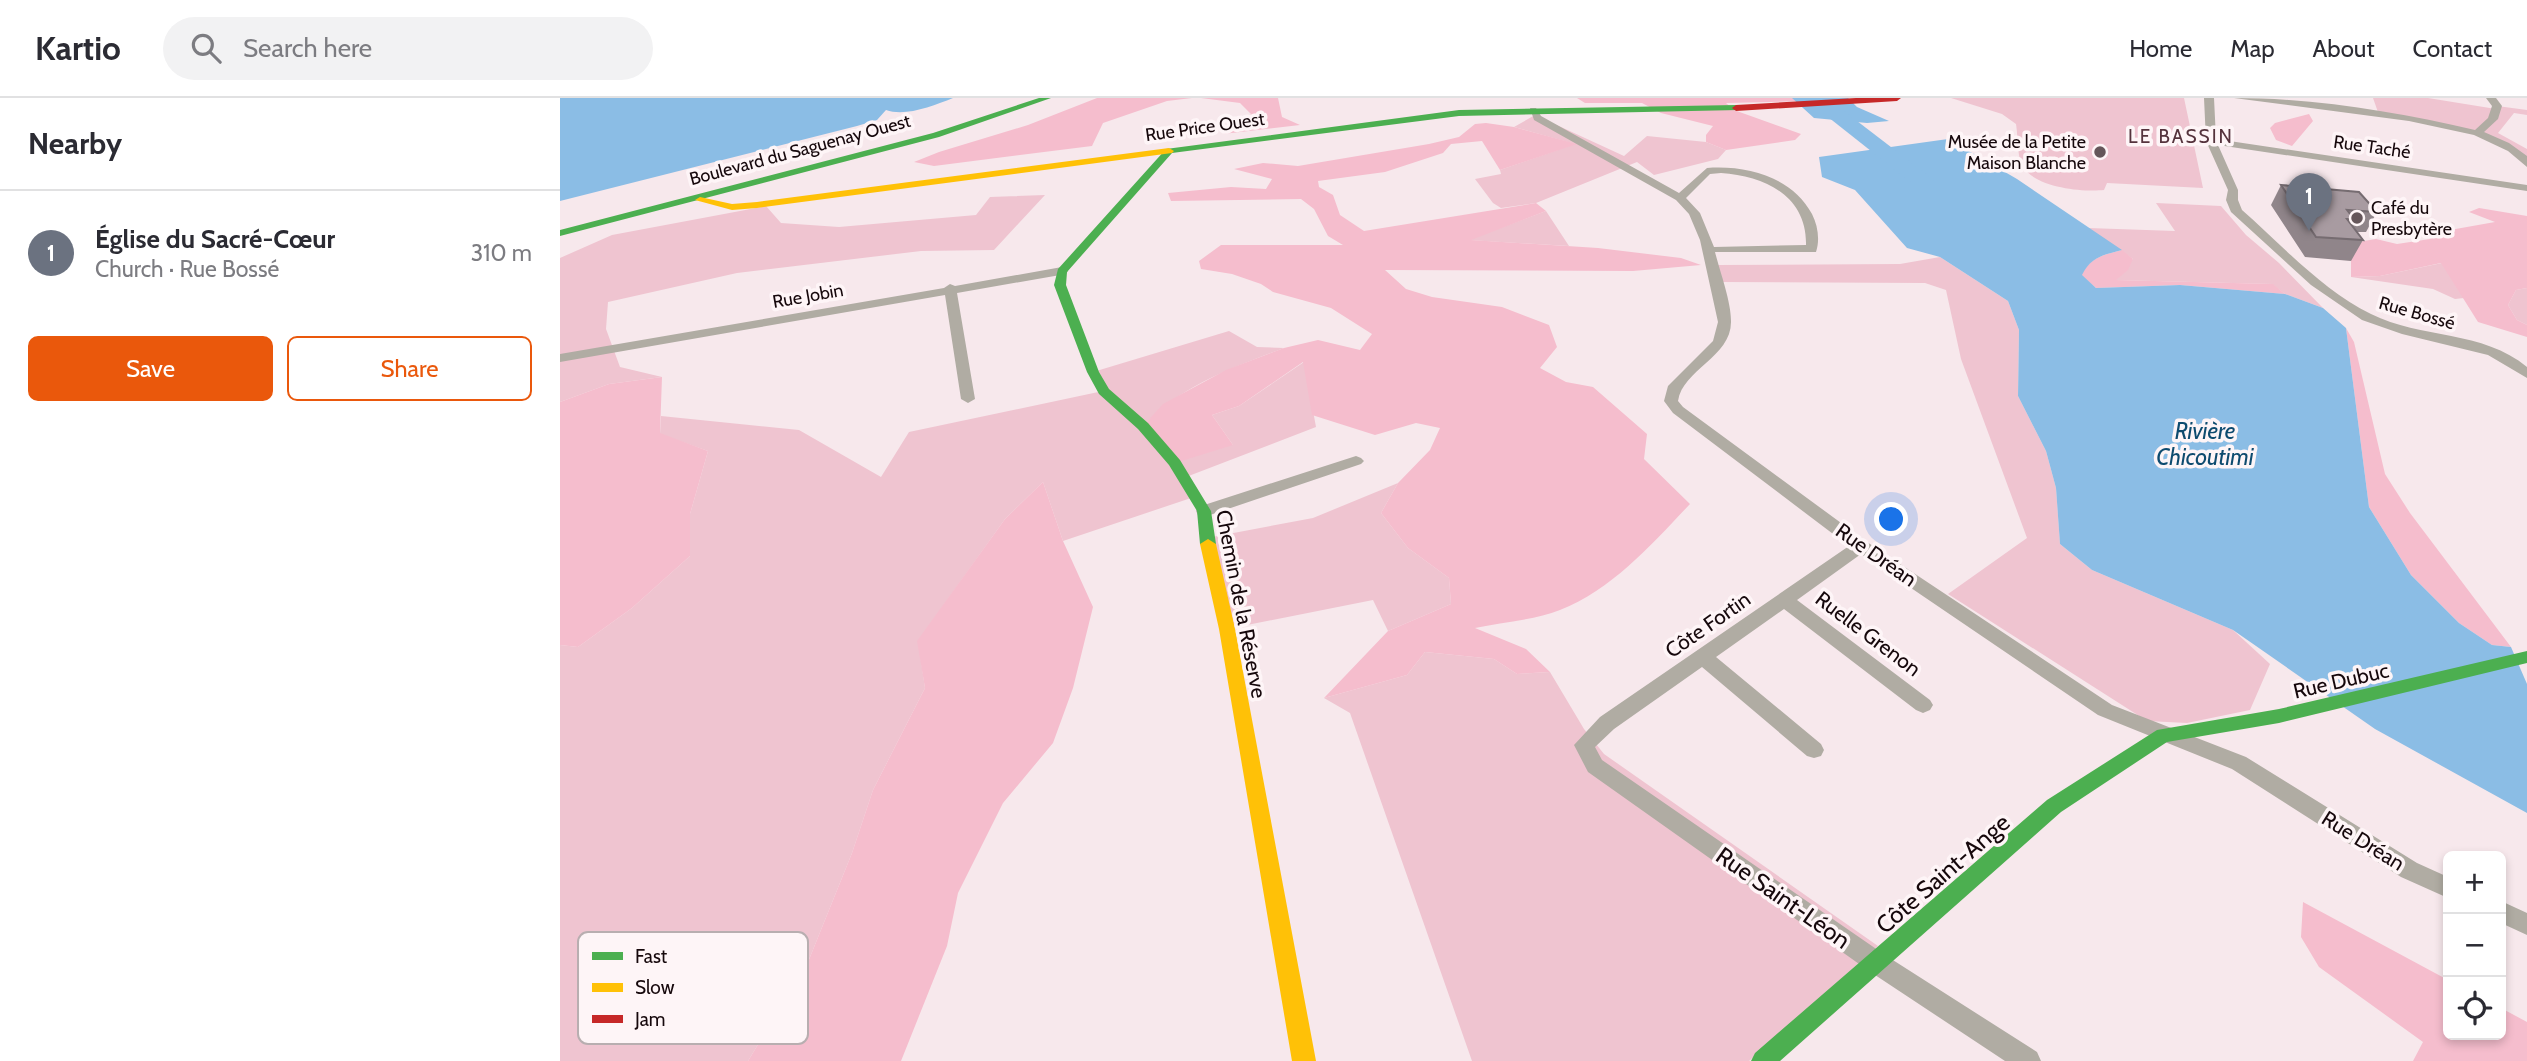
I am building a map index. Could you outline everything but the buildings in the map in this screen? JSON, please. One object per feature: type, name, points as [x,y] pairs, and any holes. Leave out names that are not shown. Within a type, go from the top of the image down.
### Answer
[{"type":"street","name":"Boulevard du Saguenay Ouest","points":[[560,225],[697,196],[1016,98]]},
{"type":"street","name":"Boulevard du Saguenay Ouest","points":[[560,233],[936,135],[1047,98]]},
{"type":"street","name":"Rue Price Ouest","points":[[697,196],[696,211],[716,214],[771,203],[1403,118],[1533,110],[1771,107],[1896,98]]},
{"type":"street","name":"Rue Bossé","points":[[2209,98],[2211,141],[2233,190],[2232,200],[2237,212],[2342,302],[2394,328],[2506,356],[2527,374]]},
{"type":"street","points":[[2239,98],[2409,118],[2477,133],[2505,146],[2524,158],[2527,164]]},
{"type":"street","points":[[2477,133],[2493,119],[2497,106],[2491,98]]},
{"type":"street","name":"Rue Dréan","points":[[1533,110],[1537,118],[1680,198],[1694,213],[1706,240],[1726,323],[1719,342],[1673,390],[1671,401],[1678,410],[1861,546],[2105,710],[2239,763],[2409,870],[2443,886]]},
{"type":"street","name":"Rue Taché","points":[[2211,141],[2527,188]]},
{"type":"street","points":[[1062,271],[1169,151]]},
{"type":"street","points":[[1680,198],[1707,172],[1741,172],[1780,186],[1800,205],[1810,222],[1812,249],[1718,249]]},
{"type":"street","name":"Rue Jobin","points":[[560,358],[950,288],[1062,271]]},
{"type":"street","name":"Chemin de la Réserve","points":[[1062,271],[1060,285],[1093,372],[1104,390],[1143,426],[1175,463],[1204,511],[1304,1061]]},
{"type":"street","points":[[950,288],[968,399]]},
{"type":"street","points":[[2506,356],[2527,358]]},
{"type":"street","points":[[1204,511],[1356,461]]},
{"type":"street","name":"Côte Fortin","points":[[1584,745],[1607,723],[1861,546]]},
{"type":"street","name":"Ruelle Grenon","points":[[1785,600],[1923,705]]},
{"type":"street","points":[[1702,656],[1814,750]]},
{"type":"street","name":"Rue Dubuc","points":[[2163,735],[2279,716],[2509,664],[2527,657]]},
{"type":"street","name":"Côte Saint-Ange","points":[[1763,1061],[2054,806],[2163,735]]},
{"type":"street","name":"Rue Saint-Léon","points":[[1584,745],[1595,766],[1877,963],[2028,1061]]},
{"type":"street","points":[[2505,914],[2527,924]]},
{"type":"shaded area","points":[[1097,98],[1192,98],[1167,101],[1103,123],[1092,146],[934,166],[914,162],[1028,125]]},
{"type":"shaded area","points":[[1201,98],[1278,98],[1282,117],[1300,125],[1223,134],[1246,123],[1251,114],[1240,103]]},
{"type":"shaded area","points":[[1577,98],[1802,98],[1807,101],[1726,103],[1734,110],[1801,134],[1795,140],[1726,150],[1706,142],[1706,135],[1713,126],[1661,113],[1642,103],[1585,103]]},
{"type":"shaded area","points":[[1951,98],[2184,98],[2203,188],[2107,183],[2104,190],[2084,190],[2049,184],[2038,180],[2023,167],[2016,124],[2002,114]]},
{"type":"shaded area","points":[[2373,98],[2428,98],[2496,109],[2497,106],[2527,110],[2527,115],[2514,113],[2498,133],[2527,149],[2527,164],[2524,158],[2477,133],[2379,115]]},
{"type":"shaded area","points":[[2309,114],[2313,121],[2292,146],[2276,140],[2270,128],[2275,123]]},
{"type":"shaded area","points":[[1535,115],[1624,156],[1647,136],[1706,142],[1726,150],[1718,159],[1654,175],[1637,162],[1536,203],[1501,208],[1493,203],[1475,179],[1501,174],[1500,170],[1575,144],[1514,127]]},
{"type":"shaded area","points":[[1475,124],[1514,127],[1577,144],[1500,170],[1482,141],[1451,144],[1443,153],[1385,172],[1318,181],[1319,187],[1333,195],[1340,215],[1364,231],[1536,203],[1546,211],[1471,240],[1598,248],[1681,258],[1701,265],[1633,271],[1385,270],[1406,289],[1432,297],[1502,307],[1549,325],[1557,347],[1540,368],[1566,382],[1593,387],[1647,434],[1644,459],[1690,504],[1631,564],[1579,601],[1540,616],[1475,628],[1526,649],[1550,672],[1517,674],[1494,659],[1425,652],[1407,675],[1324,698],[1388,631],[1451,604],[1449,578],[1408,548],[1381,513],[1398,483],[1430,450],[1440,428],[1416,423],[1375,435],[1312,415],[1303,362],[1239,406],[1212,415],[1233,445],[1175,463],[1143,426],[1163,404],[1226,370],[1284,348],[1318,340],[1360,350],[1372,334],[1331,308],[1273,292],[1261,284],[1232,274],[1201,269],[1199,261],[1221,245],[1343,245],[1328,236],[1314,209],[1301,199],[1171,201],[1168,193],[1231,187],[1266,189],[1272,179],[1234,169],[1263,163],[1298,166],[1429,144],[1459,137]]},
{"type":"shaded area","points":[[1045,195],[994,250],[921,251],[737,273],[608,302],[606,329],[620,367],[662,377],[609,384],[560,402],[560,258],[612,235],[766,206],[781,223],[839,227],[976,215],[990,197]]},
{"type":"shaded area","points":[[2156,203],[2221,206],[2246,235],[2279,263],[2323,308],[2285,294],[2272,284],[2114,280],[2133,259],[2088,228],[2175,231]]},
{"type":"shaded area","points":[[2479,208],[2527,216],[2527,288],[2516,290],[2508,305],[2517,320],[2527,325],[2527,337],[2478,322],[2441,263],[2380,276],[2351,277],[2351,261],[2340,245],[2376,239],[2397,244],[2430,239],[2450,230],[2495,222],[2469,212]]},
{"type":"shaded area","points":[[1546,211],[1569,246],[1468,240]]},
{"type":"shaded area","points":[[2122,250],[2133,259],[2128,270],[2116,280],[2273,284],[2285,294],[2180,285],[2096,288],[2081,275],[2093,260]]},
{"type":"shaded area","points":[[1940,257],[2008,301],[2019,330],[2018,396],[2046,451],[2056,488],[2060,544],[2092,570],[2233,630],[2270,664],[2250,710],[2187,723],[2147,721],[1948,594],[2027,538],[1961,359],[1946,290],[1925,283],[1720,282],[1717,265],[1900,264]]},
{"type":"shaded area","points":[[2442,263],[2464,298],[2455,299],[2433,289],[2351,277],[2380,276]]},
{"type":"shaded area","points":[[2527,288],[2527,325],[2517,320],[2508,305],[2516,290]]},
{"type":"shaded area","points":[[2346,328],[2354,342],[2385,474],[2410,513],[2511,647],[2492,645],[2459,623],[2411,575],[2369,507]]},
{"type":"shaded area","points":[[1229,331],[1257,347],[1284,348],[1209,379],[1174,400],[1143,426],[1233,445],[1212,415],[1239,406],[1304,362],[1316,427],[1186,477],[1194,497],[1063,541],[1043,482],[1005,519],[918,641],[925,688],[873,790],[852,853],[808,962],[808,932],[578,932],[578,1044],[758,1044],[748,1061],[560,1061],[560,645],[578,647],[632,608],[690,556],[690,514],[708,451],[660,434],[661,416],[799,430],[881,477],[909,432],[1103,391],[1093,372]]},
{"type":"shaded area","points":[[662,377],[660,433],[708,451],[690,514],[690,556],[632,608],[578,647],[560,645],[560,402],[609,384]]},
{"type":"shaded area","points":[[1043,482],[1063,541],[1093,607],[1073,688],[1053,743],[1003,803],[958,893],[947,946],[901,1061],[748,1061],[758,1044],[808,1044],[808,962],[852,853],[873,790],[925,688],[917,641],[1005,519]]},
{"type":"shaded area","points":[[1398,483],[1381,513],[1408,548],[1449,578],[1451,604],[1388,631],[1373,600],[1227,629],[1207,538],[1313,518]]},
{"type":"shaded area","points":[[1425,652],[1494,659],[1517,674],[1550,672],[1584,729],[1604,754],[1878,946],[1749,1061],[1472,1061],[1350,713],[1324,698],[1407,675]]},
{"type":"shaded area","points":[[2303,902],[2443,977],[2443,1040],[2506,1040],[2506,1011],[2527,1022],[2527,1061],[2413,1061],[2423,1042],[2319,967],[2301,937]]},
{"type":"water","points":[[560,98],[953,98],[910,111],[886,110],[877,120],[857,126],[560,201]]},
{"type":"water","points":[[1792,98],[1848,98],[1857,107],[1889,121],[1867,123],[1814,118]]},
{"type":"water","name":"Rivière Chicoutimi","points":[[1948,139],[2017,179],[2122,250],[2109,253],[2089,264],[2082,275],[2096,288],[2180,285],[2285,294],[2323,308],[2346,328],[2369,507],[2411,575],[2459,623],[2492,645],[2511,647],[2527,684],[2527,813],[2375,729],[2233,630],[2092,570],[2060,544],[2056,488],[2046,451],[2018,396],[2019,330],[2008,301],[1940,257],[1907,248],[1855,190],[1822,177],[1819,157]]},
{"type":"waterway","name":"Rivière Chicoutimi","points":[[1814,98],[1922,180]]},
{"type":"traffic: fast","points":[[560,233],[936,135],[1047,98]]},
{"type":"traffic: fast","points":[[1169,151],[1459,113],[1736,108]]},
{"type":"traffic: fast","points":[[1169,151],[1062,271],[1060,285],[1093,372],[1104,391],[1143,426],[1175,463],[1204,511],[1208,544]]},
{"type":"traffic: fast","points":[[1763,1061],[2054,806],[2163,735],[2279,716],[2527,657]]},
{"type":"traffic: slow","points":[[700,200],[732,207],[757,205],[1169,151]]},
{"type":"traffic: slow","points":[[1208,544],[1227,629],[1304,1061]]},
{"type":"traffic: jam","points":[[1736,108],[1897,98]]},
{"type":"place","name":"Musée de la Petite Maison Blanche","points":[[2100,152]]},
{"type":"place","name":"Café du Presbytère","points":[[2357,218]]},
{"type":"place","name":"Église du Sacré-Cœur","points":[[2309,231]]},
{"type":"district","name":"LE BASSIN","points":[[2181,136]]}]
